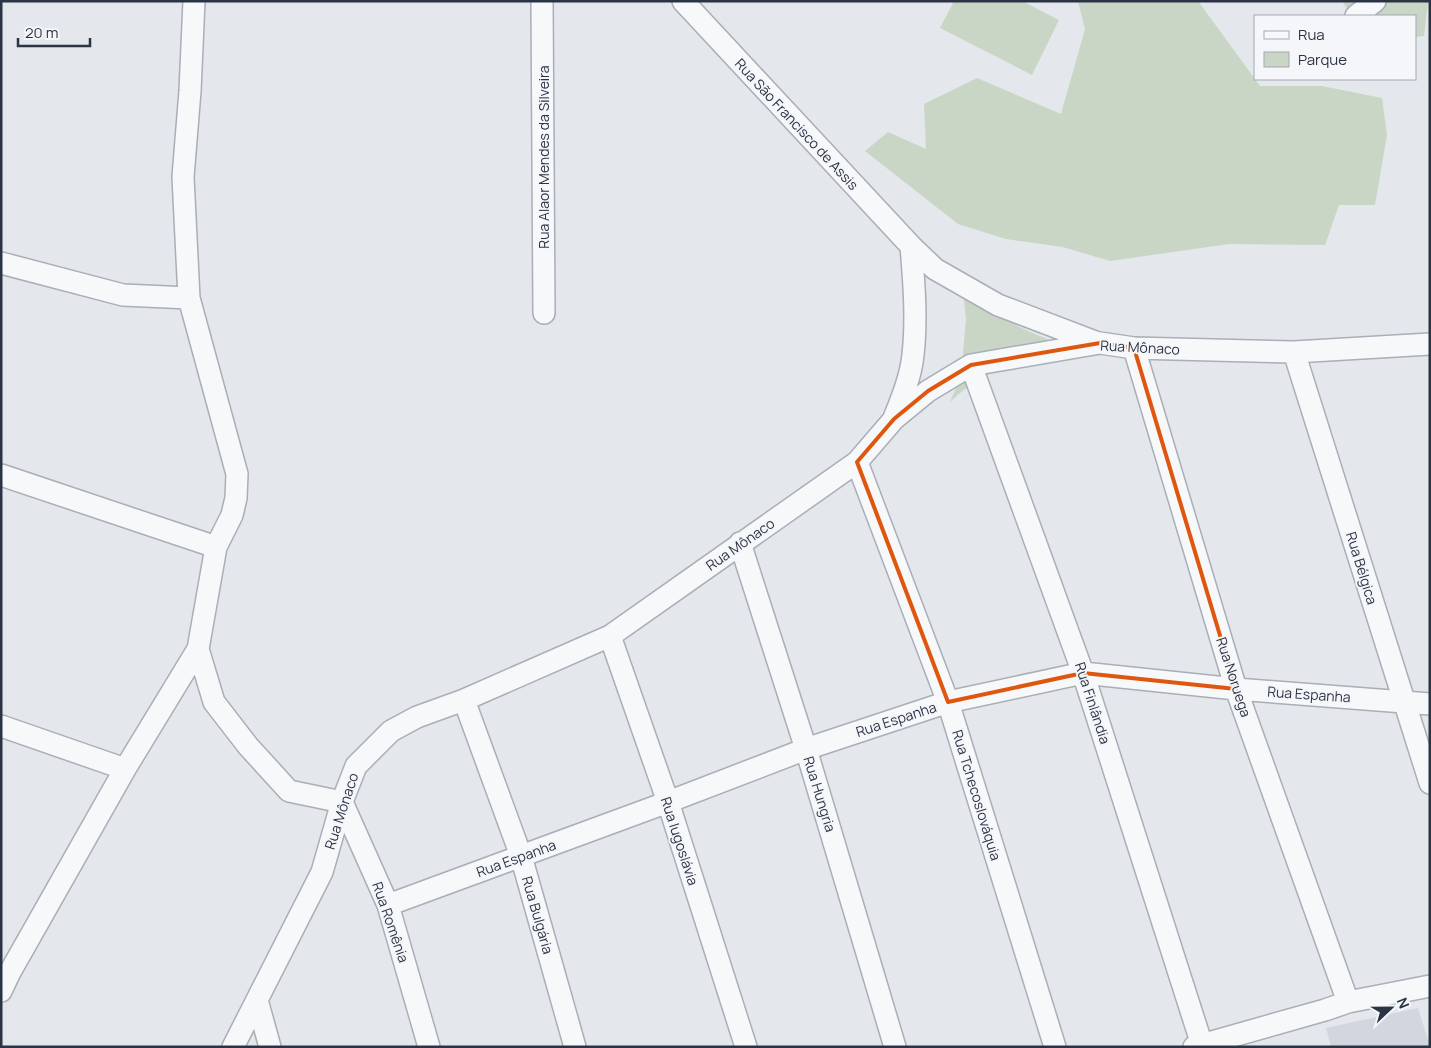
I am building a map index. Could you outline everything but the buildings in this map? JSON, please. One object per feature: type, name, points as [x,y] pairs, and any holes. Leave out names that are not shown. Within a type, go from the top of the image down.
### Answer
[{"type":"street","points":[[4,977],[125,769],[198,649],[216,547],[232,515],[236,498],[237,474],[189,298],[183,177],[190,91],[194,1]]},
{"type":"street","name":"Rua Alaor Mendes da Silveira","points":[[542,1],[544,313]]},
{"type":"street","name":"Rua São Francisco de Assis","points":[[683,1],[911,246],[935,269],[998,305],[1100,343]]},
{"type":"street","points":[[1357,15],[1375,1]]},
{"type":"street","points":[[894,419],[903,397],[913,356],[915,291],[911,246]]},
{"type":"street","points":[[1,263],[123,295],[189,298]]},
{"type":"street","name":"Rua Mônaco","points":[[233,1047],[322,872],[342,802],[356,766],[391,731],[417,717],[464,700],[610,636],[857,462],[894,419],[928,391],[971,365],[1100,343],[1134,348],[1294,352],[1430,344]]},
{"type":"street","name":"Rua Noruega","points":[[1134,348],[1236,689],[1348,1002]]},
{"type":"street","name":"Rua Bélgica","points":[[1294,352],[1430,783]]},
{"type":"street","name":"Rua Finlândia","points":[[971,365],[1084,673],[1198,1046]]},
{"type":"street","name":"Rua Tchecoslováquia","points":[[857,462],[948,702],[1055,1047]]},
{"type":"street","points":[[1,475],[216,547]]},
{"type":"street","name":"Rua Hungria","points":[[740,543],[806,749],[895,1047]]},
{"type":"street","name":"Rua Iugoslávia","points":[[610,636],[668,802],[746,1047]]},
{"type":"street","points":[[198,649],[214,702],[248,746],[289,791],[342,802]]},
{"type":"street","name":"Rua Espanha","points":[[388,905],[806,749],[948,702],[1084,673],[1236,689],[1403,700],[1430,704]]},
{"type":"street","name":"Rua Bulgária","points":[[464,700],[521,856],[576,1047]]},
{"type":"street","points":[[1,726],[125,769]]},
{"type":"street","name":"Rua Romênia","points":[[342,802],[388,905],[429,1047]]},
{"type":"street","points":[[1198,1046],[1348,1002],[1430,986]]},
{"type":"street","points":[[257,1000],[270,1047]]},
{"type":"highlighted area","points":[[1100,343],[1134,348],[1236,689],[1083,673],[948,702],[857,462],[894,419],[928,391],[971,365]]},
{"type":"shaded area","points":[[1418,1008],[1430,1047],[1331,1047],[1326,1028]]},
{"type":"green space","points":[[954,1],[1022,1],[1059,20],[1032,75],[940,28]]},
{"type":"green space","points":[[1078,1],[1198,1],[1260,86],[1322,86],[1382,98],[1387,135],[1375,205],[1339,205],[1325,245],[1229,244],[1110,261],[1063,247],[1006,239],[958,224],[865,151],[888,132],[926,149],[924,104],[977,78],[1061,114],[1085,29]]},
{"type":"green space","points":[[1342,1],[1428,1],[1424,36],[1416,37],[1416,15],[1374,15],[1372,10],[1350,13]]},
{"type":"green space","points":[[963,291],[1011,323],[1065,345],[989,374],[962,391],[950,402],[961,376],[966,319]]}]
